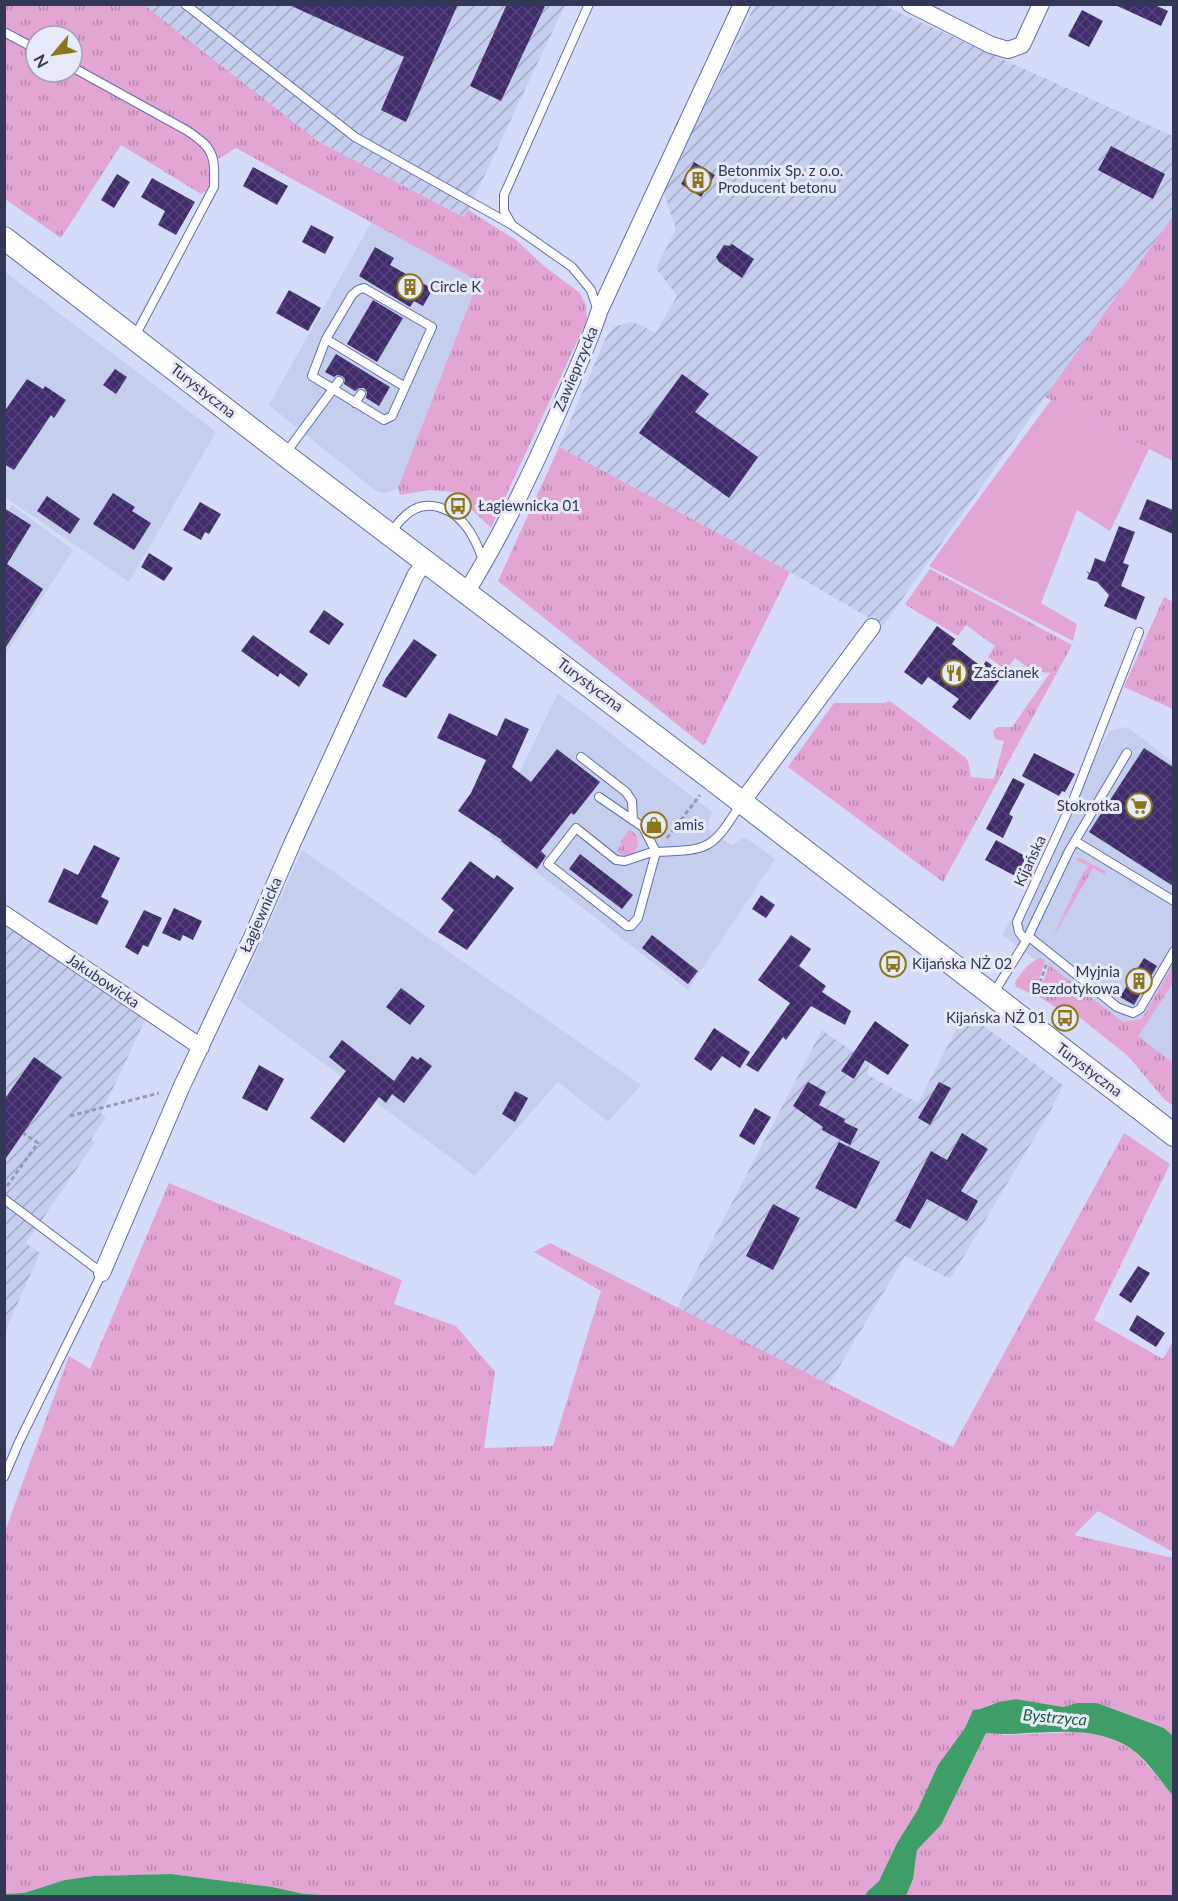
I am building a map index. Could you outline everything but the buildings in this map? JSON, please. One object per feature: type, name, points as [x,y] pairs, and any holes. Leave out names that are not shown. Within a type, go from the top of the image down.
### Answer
[{"type":"main road","name":"Turystyczna","points":[[4,238],[742,802],[1173,1135]]},
{"type":"street","points":[[598,312],[742,4]]},
{"type":"street","points":[[910,4],[991,45],[1008,50],[1022,45],[1041,4]]},
{"type":"street","name":"Zawieprzycka","points":[[467,591],[532,472],[591,337],[598,312]]},
{"type":"street","name":"Łagiewnicka","points":[[102,1273],[181,1088],[410,586],[426,560]]},
{"type":"street","points":[[742,802],[872,627]]},
{"type":"street","name":"Jakubowicka","points":[[4,914],[201,1047]]},
{"type":"lane","name":"Zawieprzycka","points":[[185,4],[355,137],[512,225],[572,267],[591,290],[598,312]]},
{"type":"lane","points":[[512,225],[504,211],[504,195],[589,4]]},
{"type":"lane","points":[[4,32],[24,43]]},
{"type":"lane","points":[[84,74],[203,141],[215,161],[214,187],[134,338]]},
{"type":"lane","points":[[364,288],[432,327],[405,387],[392,416],[384,420],[312,376],[326,339],[352,295],[358,290],[364,288]]},
{"type":"lane","points":[[326,339],[374,373],[405,387]]},
{"type":"lane","points":[[285,454],[339,381]]},
{"type":"lane","points":[[355,403],[361,394]]},
{"type":"lane","points":[[390,534],[404,516],[416,509],[435,505],[453,512],[463,522],[472,534],[484,563]]},
{"type":"lane","name":"Kijańska","points":[[1027,939],[1019,932],[1017,922],[1074,798],[1139,632]]},
{"type":"lane","points":[[992,995],[1027,939],[1075,841],[1127,753]]},
{"type":"lane","points":[[581,757],[626,792],[632,801],[633,820]]},
{"type":"lane","points":[[599,797],[643,827],[656,852],[638,918],[631,926],[623,923],[548,864],[576,828],[616,860],[625,861],[656,852],[696,850],[707,846],[722,833],[742,802]]},
{"type":"lane","points":[[1075,841],[1173,901]]},
{"type":"lane","points":[[1027,939],[1051,954],[1117,1007],[1133,1013],[1140,1009],[1173,951]]},
{"type":"lane","points":[[4,1199],[102,1273],[4,1477]]},
{"type":"path","points":[[656,852],[701,794]]},
{"type":"path","points":[[1035,998],[1051,954]]},
{"type":"path","points":[[70,1116],[181,1088]]},
{"type":"path","points":[[4,1187],[11,1183],[38,1143],[23,1133]]},
{"type":"shaded area","points":[[144,5],[565,5],[465,217],[319,142]]},
{"type":"shaded area","points":[[755,5],[882,5],[1173,136],[1173,216],[883,626],[790,572],[559,447],[607,335],[614,327],[631,322],[655,333],[677,296],[656,268],[676,229],[663,190]]},
{"type":"shaded area","points":[[372,221],[478,281],[398,488],[385,493],[376,491],[269,405]]},
{"type":"shaded area","points":[[4,271],[216,432],[129,582],[5,497]]},
{"type":"shaded area","points":[[12,505],[73,550],[5,655],[5,517]]},
{"type":"shaded area","points":[[558,693],[712,812],[707,828],[731,845],[745,837],[775,859],[688,990],[489,835]]},
{"type":"shaded area","points":[[1127,727],[1173,762],[1173,1081],[1137,1035],[1002,935],[1060,834],[1074,798],[1109,731]]},
{"type":"shaded area","points":[[302,850],[641,1085],[608,1122],[558,1082],[475,1176],[236,998]]},
{"type":"shaded area","points":[[5,922],[146,1018],[101,1114],[106,1117],[91,1139],[95,1142],[26,1243],[40,1253],[5,1332]]},
{"type":"shaded area","points":[[965,1012],[1063,1085],[1051,1110],[950,1279],[905,1256],[829,1384],[677,1308],[822,1030],[869,1063],[868,1075],[918,1103]]},
{"type":"green space","points":[[5,5],[144,5],[319,142],[464,217],[468,210],[516,240],[544,266],[580,293],[586,306],[587,320],[491,528],[453,492],[430,490],[400,495],[398,488],[478,281],[236,148],[215,161],[214,187],[201,194],[121,145],[61,238],[5,199]]},
{"type":"green space","points":[[1173,216],[1174,461],[1045,397]]},
{"type":"green space","points":[[1051,400],[1149,449],[1110,531],[1077,510],[1041,603],[1077,624],[1073,641],[929,566]]},
{"type":"green space","points":[[559,447],[790,572],[704,746],[498,581]]},
{"type":"green space","points":[[930,569],[1072,645],[943,882],[788,767],[834,703],[890,701],[966,758],[971,777],[994,779],[1004,741],[995,739],[993,731],[998,727],[1012,727],[1050,673],[1033,671],[1015,658],[1006,670],[988,657],[995,646],[966,625],[958,636],[905,604]]},
{"type":"green space","points":[[1164,597],[1173,602],[1173,709],[1124,687]]},
{"type":"green space","points":[[1032,633],[1063,650],[1051,671],[1034,669],[1016,656]]},
{"type":"green space","points":[[630,829],[637,836],[638,846],[634,853],[626,856],[616,852]]},
{"type":"green space","points":[[1080,858],[1105,871],[1105,875],[1093,868],[1052,939],[1088,866],[1075,859]]},
{"type":"green space","points":[[1040,958],[1045,961],[1034,995],[1016,987],[1015,983],[1022,972]]},
{"type":"green space","points":[[1049,965],[1123,1022],[1142,1019],[1173,965],[1173,983],[1138,1036],[1173,1063],[1173,1106],[1164,1099],[1128,1056],[1068,1008],[1061,1011],[1038,996]]},
{"type":"green space","points":[[1124,1133],[1170,1164],[1094,1320],[1163,1359],[1173,1341],[1173,1552],[1098,1511],[1074,1535],[1173,1558],[1173,1736],[1164,1728],[1097,1703],[1077,1703],[1063,1707],[1016,1699],[973,1710],[965,1728],[938,1765],[917,1811],[897,1843],[879,1881],[865,1896],[348,1896],[304,1894],[272,1887],[171,1874],[93,1876],[65,1880],[24,1893],[5,1894],[4,1534],[69,1356],[90,1369],[169,1183],[402,1280],[394,1304],[456,1326],[495,1372],[484,1448],[553,1446],[601,1291],[534,1252],[550,1243],[953,1447]]},
{"type":"green space","points":[[1080,1732],[1110,1737],[1134,1751],[1173,1796],[1173,1896],[906,1896],[913,1879],[917,1850],[941,1825],[986,1733],[1006,1735]]},
{"type":"water","name":"Bystrzyca","points":[[1016,1699],[1063,1707],[1077,1703],[1097,1703],[1164,1728],[1173,1736],[1173,1796],[1155,1772],[1134,1751],[1117,1741],[1100,1735],[1062,1732],[986,1733],[941,1825],[917,1850],[913,1879],[906,1896],[865,1896],[879,1881],[897,1843],[917,1811],[938,1765],[965,1728],[973,1710]]},
{"type":"water","points":[[171,1874],[272,1887],[304,1894],[348,1896],[5,1896],[5,1894],[24,1893],[65,1880],[93,1876]]},
{"type":"place","name":"Betonmix Sp. z o.o. Producent betonu","points":[[698,180]]},
{"type":"place","name":"Circle K","points":[[410,287]]},
{"type":"place","name":"Łagiewnicka 01","points":[[458,506]]},
{"type":"place","name":"Zaścianek","points":[[954,673]]},
{"type":"place","name":"Stokrotka","points":[[1139,806]]},
{"type":"place","name":"amis","points":[[654,825]]},
{"type":"place","name":"Kijańska NŻ 02","points":[[893,964]]},
{"type":"place","name":"Myjnia Bezdotykowa","points":[[1139,981]]},
{"type":"place","name":"Kijańska NŻ 01","points":[[1065,1018]]}]
